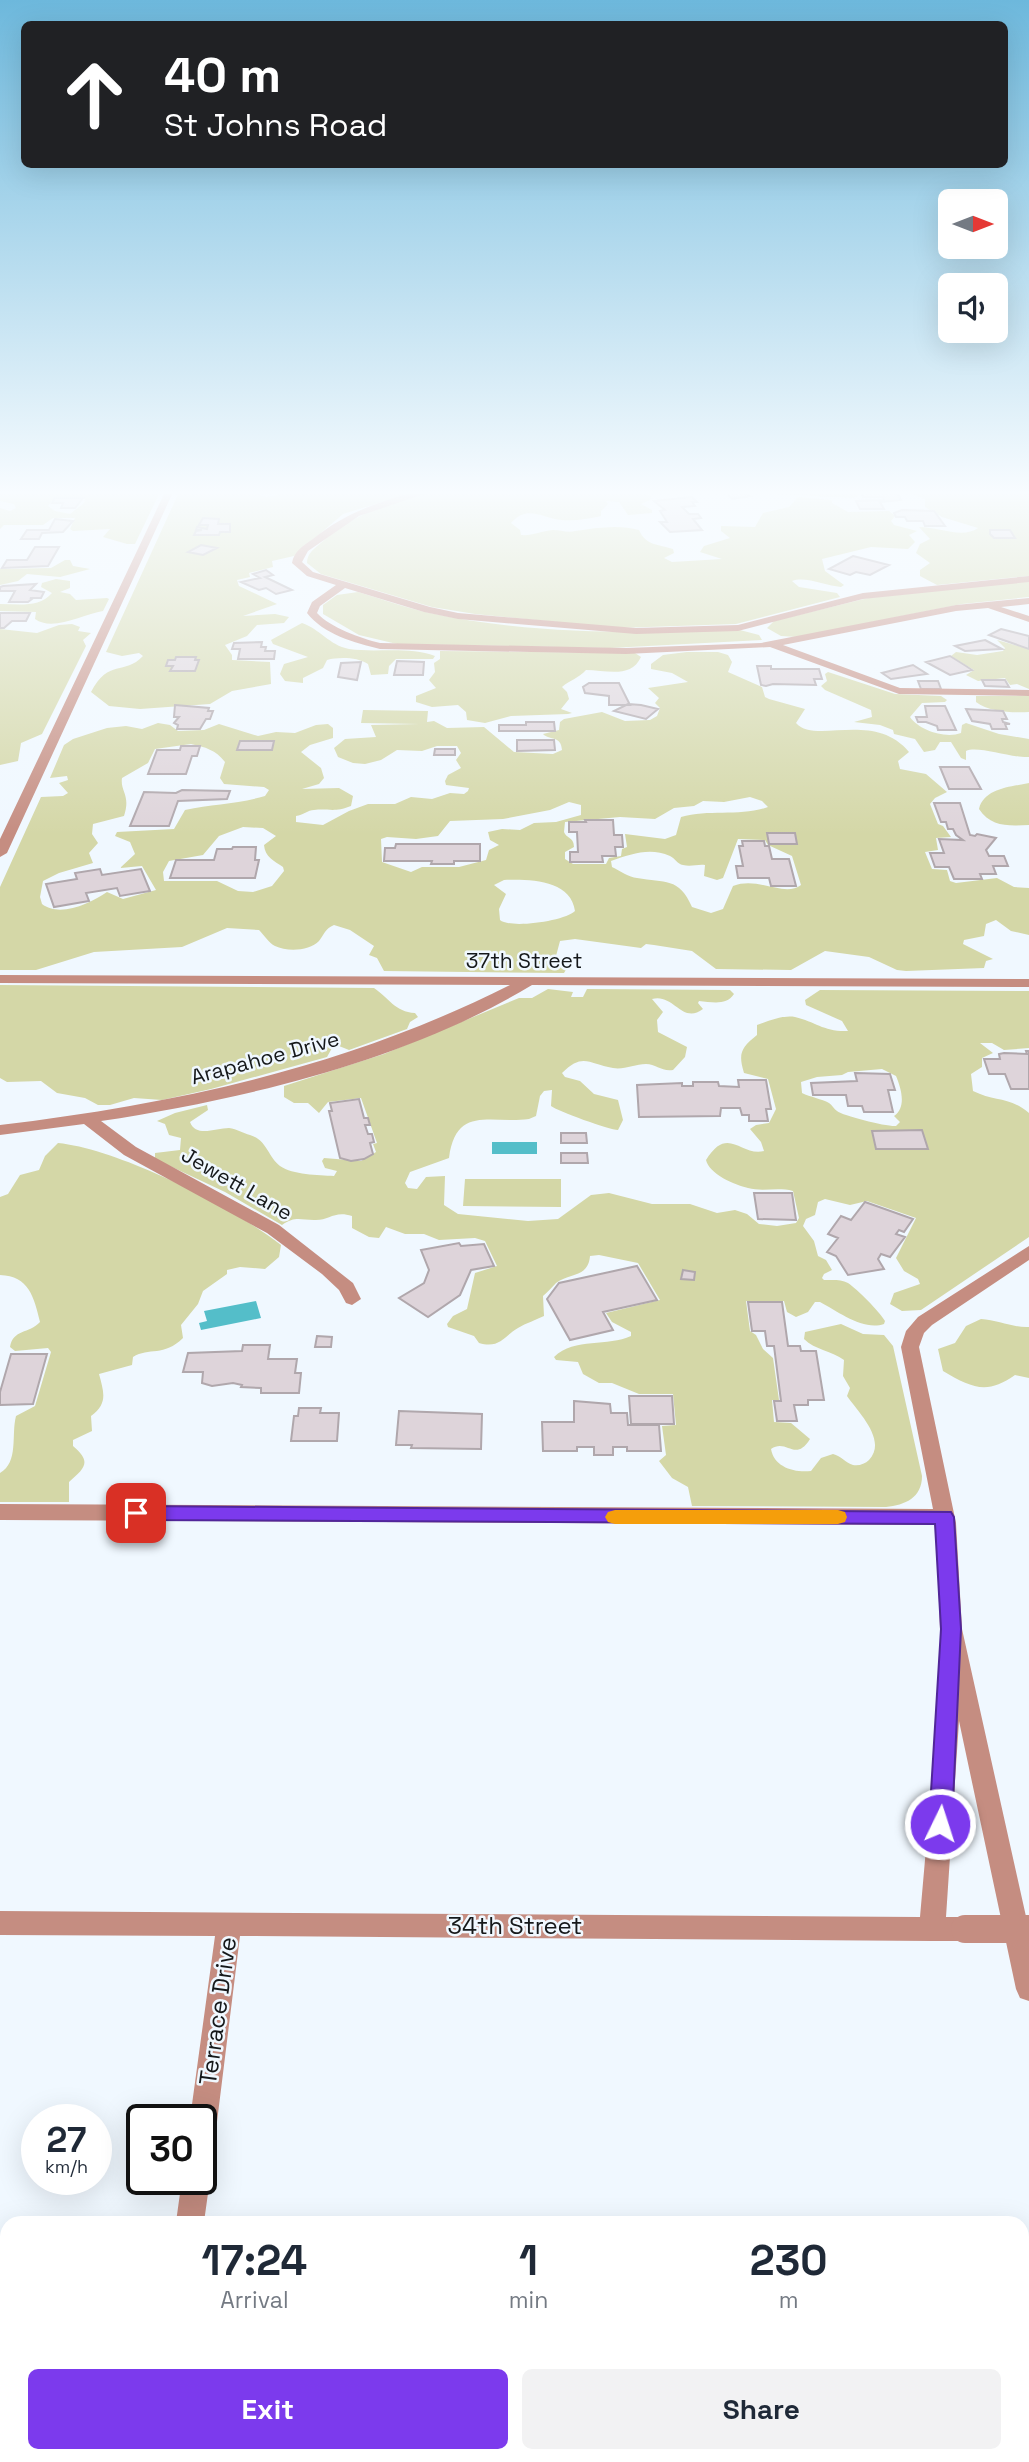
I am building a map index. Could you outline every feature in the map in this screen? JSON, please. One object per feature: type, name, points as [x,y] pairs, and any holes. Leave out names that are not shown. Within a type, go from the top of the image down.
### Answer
[{"type":"street","points":[[0,853],[116,605]]},
{"type":"street","points":[[316,605],[312,613],[319,621],[361,641],[380,646],[560,652],[773,644],[977,605]]},
{"type":"street","points":[[411,605],[490,620],[636,631],[738,628],[828,605]]},
{"type":"street","points":[[985,605],[1029,619]]},
{"type":"street","points":[[750,625],[773,644],[884,686],[909,692],[1029,693]]},
{"type":"street","name":"37th Street","points":[[0,979],[1029,983]]},
{"type":"street","name":"Arapahoe Drive","points":[[0,1130],[89,1120],[270,1083],[380,1047],[488,1003],[528,982]]},
{"type":"street","name":"Jewett Lane","points":[[89,1120],[130,1151],[273,1229],[328,1270],[347,1287],[352,1299]]},
{"type":"street","points":[[932,1929],[947,1746],[951,1629],[944,1517],[910,1348],[915,1331],[926,1321],[1029,1252]]},
{"type":"street","points":[[0,1512],[944,1517]]},
{"type":"street","points":[[951,1629],[1029,1989]]},
{"type":"street","name":"34th Street","points":[[0,1923],[1029,1929]]},
{"type":"street","name":"Terrace Drive","points":[[205,2104],[229,1924]]},
{"type":"street","points":[[191,2216],[194,2195]]},
{"type":"green space","points":[[0,605],[106,605],[103,611],[50,624],[35,619],[36,612],[0,611]]},
{"type":"green space","points":[[128,605],[274,605],[243,616],[275,614],[289,617],[284,623],[257,625],[247,636],[225,645],[232,655],[232,660],[270,662],[271,684],[232,691],[210,704],[140,709],[109,706],[91,692],[104,675],[136,662],[143,656],[139,653],[122,656],[106,652]]},
{"type":"green space","points":[[323,605],[399,605],[468,620],[546,629],[624,632],[740,630],[759,635],[762,640],[610,648],[397,644],[359,635],[323,614]]},
{"type":"green space","points":[[425,605],[810,605],[736,624],[618,628],[475,614]]},
{"type":"green space","points":[[840,605],[958,605],[797,637],[781,636],[767,628],[774,621]]},
{"type":"green space","points":[[302,623],[349,649],[404,650],[435,656],[433,659],[396,659],[389,666],[388,674],[371,675],[368,664],[364,662],[348,658],[332,659],[327,660],[323,668],[303,678],[303,683],[285,681],[280,674],[284,664],[308,657],[273,644],[271,640]]},
{"type":"green space","points":[[72,624],[80,627],[78,631],[91,633],[83,640],[86,646],[42,734],[21,743],[18,761],[0,765],[0,629],[37,633],[59,625]]},
{"type":"green space","points":[[997,640],[1029,649],[1029,689],[1017,684],[1010,685],[1005,678],[978,681],[966,675],[974,670],[951,656],[956,652],[977,655],[1003,651],[1005,648]]},
{"type":"green space","points":[[440,651],[635,653],[641,657],[637,664],[624,671],[586,670],[562,687],[569,699],[561,709],[572,713],[511,716],[485,723],[467,720],[466,712],[458,705],[432,707],[416,702],[416,696],[436,688],[429,680],[435,672],[434,663],[440,659]]},
{"type":"green space","points":[[718,652],[728,655],[732,662],[728,672],[762,687],[765,697],[769,699],[805,709],[796,723],[805,729],[863,730],[895,740],[909,752],[898,761],[900,769],[926,774],[947,792],[930,804],[938,824],[943,826],[951,837],[936,838],[938,850],[925,852],[932,869],[947,870],[950,881],[956,883],[997,878],[1014,887],[1029,888],[1029,935],[1011,931],[996,920],[986,924],[984,936],[964,940],[963,944],[993,959],[986,961],[984,968],[906,971],[897,970],[869,957],[825,951],[791,970],[716,969],[692,951],[646,944],[641,948],[575,939],[560,941],[556,956],[567,968],[564,973],[384,971],[377,958],[369,955],[374,946],[350,930],[334,925],[315,944],[292,950],[275,946],[259,930],[227,928],[182,947],[94,952],[36,970],[0,970],[0,887],[41,797],[63,796],[68,793],[59,783],[68,780],[67,776],[50,778],[64,745],[73,739],[107,728],[126,726],[142,729],[158,723],[170,725],[178,731],[204,730],[219,724],[258,736],[276,732],[295,733],[316,725],[328,724],[333,728],[333,738],[310,745],[301,752],[321,768],[324,778],[319,784],[302,789],[339,788],[353,796],[351,806],[335,810],[312,810],[296,816],[296,822],[323,825],[368,804],[395,804],[411,797],[432,799],[468,791],[469,788],[446,785],[445,781],[448,775],[461,768],[456,760],[461,753],[457,746],[437,746],[422,751],[397,750],[381,760],[365,764],[338,757],[334,748],[345,739],[376,737],[371,725],[419,724],[361,723],[363,710],[428,711],[427,722],[434,721],[447,728],[484,727],[514,752],[553,754],[562,750],[560,742],[543,734],[559,730],[560,722],[564,719],[602,712],[625,721],[650,720],[657,716],[660,708],[655,703],[659,698],[648,688],[688,682],[672,673],[651,669],[651,664],[663,655]],"holes":[[[191,744],[206,748],[225,762],[220,778],[224,784],[264,787],[269,790],[265,796],[255,799],[185,810],[174,829],[117,832],[115,836],[130,842],[135,854],[120,868],[142,866],[156,890],[123,899],[107,892],[84,904],[66,909],[57,910],[42,904],[40,897],[43,881],[59,873],[93,863],[89,853],[98,843],[92,834],[93,824],[124,816],[126,798],[122,778],[148,763],[155,749]],[[750,797],[762,801],[768,807],[747,812],[703,813],[681,817],[676,835],[665,839],[625,834],[627,847],[622,849],[621,856],[609,858],[606,864],[573,864],[565,859],[565,852],[574,847],[573,841],[564,832],[565,822],[620,817],[655,819],[674,808],[694,806],[703,801],[724,802]],[[569,802],[581,805],[581,815],[556,822],[534,823],[520,830],[502,829],[488,832],[490,840],[499,845],[489,850],[486,860],[459,867],[422,867],[411,872],[382,862],[381,839],[438,836],[450,821],[503,819],[550,810]],[[243,827],[263,828],[276,836],[264,845],[266,853],[283,867],[284,871],[272,886],[253,892],[238,891],[217,881],[164,881],[163,872],[169,861],[203,855],[219,836]],[[738,839],[765,840],[768,845],[792,856],[801,885],[787,889],[752,883],[733,886],[723,909],[711,913],[692,907],[676,886],[631,876],[612,867],[611,861],[633,854],[663,853],[679,864],[705,865],[704,876],[717,880],[723,878]],[[504,880],[537,881],[558,887],[566,893],[575,911],[550,921],[506,923],[500,920],[499,909],[506,894],[494,885]]]},
{"type":"green space","points":[[828,672],[895,694],[941,696],[947,700],[945,702],[922,703],[910,717],[914,722],[940,734],[961,733],[962,725],[966,723],[999,734],[1029,739],[1029,757],[971,750],[966,751],[966,760],[961,758],[951,742],[940,742],[935,750],[924,752],[915,739],[894,734],[893,730],[880,725],[854,722],[872,717],[871,710],[825,690],[821,686],[827,681],[825,674]]},
{"type":"green space","points":[[976,696],[1029,696],[1029,712],[994,710],[976,702]]},
{"type":"green space","points":[[1029,783],[1029,825],[995,822],[979,809],[986,797],[992,793]]},
{"type":"green space","points":[[0,985],[374,988],[397,1007],[415,1013],[418,1017],[410,1022],[407,1029],[349,1050],[339,1046],[332,1048],[327,1057],[211,1089],[162,1100],[134,1098],[110,1105],[98,1105],[85,1098],[57,1093],[41,1081],[7,1082],[0,1078]]},
{"type":"green space","points":[[548,989],[573,992],[571,997],[583,997],[587,989],[730,990],[734,994],[723,1002],[699,1001],[703,1009],[696,1013],[683,1011],[660,998],[652,999],[663,1012],[657,1020],[658,1032],[687,1047],[685,1057],[673,1070],[646,1064],[617,1068],[581,1061],[562,1073],[565,1077],[580,1081],[594,1094],[618,1100],[623,1120],[618,1130],[595,1124],[551,1106],[552,1090],[544,1091],[540,1096],[536,1116],[529,1119],[477,1120],[467,1124],[459,1130],[453,1141],[449,1158],[410,1172],[405,1183],[408,1188],[417,1189],[426,1177],[445,1176],[444,1205],[458,1214],[528,1221],[558,1219],[591,1195],[609,1193],[652,1204],[690,1204],[717,1213],[735,1210],[747,1214],[759,1224],[777,1226],[796,1223],[799,1218],[793,1191],[753,1189],[736,1184],[712,1170],[706,1160],[721,1144],[735,1144],[756,1152],[764,1151],[761,1142],[750,1129],[769,1123],[776,1109],[768,1079],[744,1073],[741,1060],[744,1047],[757,1035],[757,1025],[795,1017],[833,1030],[848,1031],[842,1021],[806,1005],[805,1000],[820,990],[1029,991],[1029,1048],[1004,1050],[992,1043],[980,1043],[993,1053],[982,1058],[982,1067],[971,1074],[973,1091],[1008,1101],[1029,1113],[1029,1237],[921,1310],[902,1311],[890,1304],[894,1293],[920,1284],[918,1279],[904,1271],[896,1258],[916,1218],[867,1201],[850,1205],[825,1199],[818,1202],[815,1215],[806,1219],[803,1226],[814,1241],[818,1256],[826,1260],[832,1270],[822,1278],[848,1283],[878,1312],[885,1321],[884,1324],[860,1323],[820,1302],[815,1302],[808,1312],[796,1317],[787,1312],[784,1301],[746,1301],[750,1331],[773,1358],[779,1400],[772,1400],[774,1422],[791,1423],[810,1439],[800,1449],[777,1446],[771,1449],[780,1464],[792,1470],[811,1471],[821,1458],[833,1454],[853,1465],[862,1464],[869,1460],[875,1444],[869,1426],[847,1396],[850,1388],[843,1376],[844,1360],[808,1343],[804,1339],[805,1332],[841,1324],[863,1334],[884,1335],[893,1346],[922,1476],[919,1490],[911,1499],[886,1507],[692,1506],[688,1487],[672,1478],[659,1461],[666,1455],[662,1426],[676,1425],[673,1394],[639,1394],[612,1383],[599,1383],[583,1374],[578,1362],[556,1360],[554,1357],[582,1344],[631,1336],[631,1332],[612,1322],[606,1313],[660,1300],[638,1263],[599,1255],[590,1256],[586,1268],[556,1283],[543,1296],[544,1316],[521,1326],[497,1343],[479,1343],[474,1336],[448,1327],[447,1324],[453,1316],[467,1309],[475,1273],[497,1266],[485,1241],[475,1238],[439,1240],[424,1234],[405,1234],[386,1227],[379,1238],[369,1237],[352,1228],[352,1216],[346,1214],[319,1220],[294,1219],[282,1225],[225,1192],[155,1159],[155,1153],[180,1150],[181,1138],[169,1135],[165,1124],[157,1121],[175,1113],[207,1105],[208,1110],[190,1122],[197,1130],[235,1129],[256,1137],[285,1169],[334,1176],[337,1171],[325,1168],[322,1161],[324,1158],[361,1161],[376,1152],[373,1144],[377,1143],[361,1098],[328,1102],[319,1113],[308,1103],[294,1103],[284,1097],[284,1086],[384,1054],[519,998],[532,998]],"holes":[[[882,1069],[896,1076],[902,1097],[900,1108],[894,1116],[900,1122],[896,1126],[848,1116],[830,1104],[802,1093],[801,1082],[817,1077]]]},
{"type":"green space","points":[[58,1143],[112,1156],[174,1182],[234,1214],[281,1245],[279,1257],[265,1269],[240,1267],[227,1270],[227,1274],[203,1291],[198,1304],[181,1325],[183,1338],[176,1344],[163,1350],[139,1354],[133,1357],[132,1365],[99,1374],[103,1397],[100,1407],[91,1416],[92,1431],[73,1440],[73,1446],[83,1456],[84,1465],[69,1482],[69,1502],[0,1502],[0,1473],[10,1462],[12,1455],[16,1416],[35,1406],[51,1352],[48,1348],[15,1351],[10,1347],[14,1337],[40,1322],[32,1296],[24,1284],[10,1276],[0,1275],[0,1197],[8,1194],[20,1175],[39,1170],[45,1156]]},
{"type":"green space","points":[[465,1179],[561,1179],[561,1207],[463,1206]]},
{"type":"green space","points":[[981,1319],[1029,1327],[1029,1378],[1015,1375],[996,1385],[979,1387],[943,1371],[938,1349],[955,1343],[966,1326]]},
{"type":"water","points":[[492,1142],[537,1142],[537,1154],[492,1154]]},
{"type":"water","points":[[256,1301],[261,1318],[201,1330],[199,1323],[207,1321],[204,1311]]},
{"type":"building","points":[[0,613],[30,613],[26,621],[12,621],[0,628]]},
{"type":"building","points":[[1001,629],[1029,636],[1029,649],[989,635]]},
{"type":"building","points":[[985,640],[1002,649],[965,651],[955,646]]},
{"type":"building","points":[[262,642],[261,647],[266,647],[265,651],[275,651],[274,659],[238,659],[240,649],[232,649],[234,643]]},
{"type":"building","points":[[950,656],[972,670],[950,675],[926,662]]},
{"type":"building","points":[[176,657],[196,657],[195,660],[199,660],[195,671],[170,671],[173,666],[166,666],[168,660],[175,660]]},
{"type":"building","points":[[397,661],[424,662],[423,675],[394,675]]},
{"type":"building","points":[[361,662],[357,680],[338,677],[341,663]]},
{"type":"building","points":[[913,665],[927,674],[891,679],[882,673]]},
{"type":"building","points":[[757,666],[771,666],[771,669],[819,669],[822,679],[814,679],[816,685],[761,685]]},
{"type":"building","points":[[982,680],[1005,680],[1009,687],[985,686]]},
{"type":"building","points":[[918,681],[938,681],[941,689],[921,689]]},
{"type":"building","points":[[589,683],[619,683],[630,705],[609,705],[609,696],[585,693],[583,687]]},
{"type":"building","points":[[628,704],[658,709],[646,719],[614,711]]},
{"type":"building","points":[[175,705],[209,708],[208,711],[213,711],[210,719],[206,719],[200,729],[177,729],[178,725],[174,723],[179,717],[174,717]]},
{"type":"building","points":[[925,706],[945,706],[956,730],[938,730],[937,726],[918,722],[916,717],[927,717]]},
{"type":"building","points":[[966,709],[1003,711],[1007,719],[1002,719],[1003,722],[1010,724],[1005,724],[1007,729],[992,729],[990,724],[972,721]]},
{"type":"building","points":[[526,722],[554,722],[555,731],[499,731],[499,725],[526,725]]},
{"type":"building","points":[[517,740],[554,740],[555,750],[517,751]]},
{"type":"building","points":[[240,741],[274,741],[272,750],[237,750]]},
{"type":"building","points":[[181,746],[200,746],[197,756],[192,756],[186,774],[148,774],[157,750],[180,750]]},
{"type":"building","points":[[435,749],[455,749],[455,755],[434,755]]},
{"type":"building","points":[[940,767],[969,767],[981,789],[949,789]]},
{"type":"building","points":[[182,790],[230,791],[227,799],[178,801],[169,826],[130,826],[144,792],[176,793]]},
{"type":"building","points":[[934,803],[960,803],[970,835],[996,838],[986,850],[989,856],[1004,856],[1008,866],[993,866],[996,874],[980,874],[982,879],[954,879],[949,867],[935,867],[930,853],[944,853],[939,839],[963,840],[953,829],[948,829],[946,822],[941,822]]},
{"type":"building","points":[[585,820],[613,820],[614,835],[622,835],[623,847],[615,847],[616,856],[602,856],[603,862],[570,862],[570,852],[578,852],[577,832],[569,832],[569,822],[586,822]]},
{"type":"building","points":[[767,833],[795,833],[797,844],[769,844]]},
{"type":"building","points":[[742,841],[764,841],[765,846],[769,846],[772,859],[789,859],[796,886],[771,886],[769,878],[738,878],[736,866],[743,866],[739,846],[743,846]]},
{"type":"building","points":[[396,844],[480,844],[480,861],[431,864],[432,861],[384,861],[385,848],[395,848]]},
{"type":"building","points":[[256,847],[255,860],[259,860],[255,878],[170,878],[176,860],[214,860],[217,849]]},
{"type":"building","points":[[100,869],[102,875],[141,869],[150,891],[120,896],[117,888],[86,893],[89,901],[54,907],[46,884],[77,879],[75,873]]},
{"type":"building","points":[[1026,1051],[1029,1051],[1029,1089],[1011,1089],[1005,1074],[989,1074],[984,1059],[1000,1059],[999,1054],[1004,1053],[1027,1054]]},
{"type":"building","points":[[855,1073],[890,1074],[895,1090],[888,1090],[893,1112],[864,1112],[862,1106],[848,1106],[846,1095],[813,1095],[811,1083],[857,1081]]},
{"type":"building","points":[[738,1080],[766,1080],[771,1109],[766,1109],[768,1121],[749,1121],[749,1115],[742,1115],[740,1108],[721,1108],[720,1116],[639,1117],[637,1085],[682,1083],[682,1086],[693,1086],[693,1082],[718,1082],[719,1086],[739,1087]]},
{"type":"building","points":[[359,1099],[364,1118],[368,1118],[370,1125],[365,1125],[368,1134],[372,1134],[374,1142],[370,1143],[373,1154],[351,1161],[340,1158],[329,1111],[332,1111],[330,1103]]},
{"type":"building","points":[[922,1130],[928,1149],[876,1149],[872,1131]]},
{"type":"building","points":[[561,1133],[586,1133],[587,1143],[561,1143]]},
{"type":"building","points":[[561,1153],[587,1153],[588,1163],[561,1163]]},
{"type":"building","points":[[754,1193],[792,1193],[796,1220],[758,1219]]},
{"type":"building","points":[[865,1202],[913,1219],[904,1232],[899,1230],[896,1234],[905,1237],[890,1257],[881,1254],[878,1259],[884,1269],[848,1275],[836,1256],[827,1252],[838,1238],[828,1234],[841,1216],[851,1220]]},
{"type":"building","points":[[459,1243],[461,1246],[484,1244],[494,1266],[471,1270],[460,1295],[428,1317],[399,1298],[424,1283],[429,1270],[421,1250]]},
{"type":"building","points":[[637,1266],[657,1300],[603,1312],[613,1330],[570,1340],[547,1299],[559,1283]]},
{"type":"building","points":[[683,1270],[695,1272],[694,1280],[681,1279]]},
{"type":"building","points":[[748,1302],[782,1302],[788,1346],[800,1346],[801,1351],[816,1351],[824,1400],[808,1400],[808,1405],[794,1405],[797,1421],[777,1421],[774,1401],[781,1401],[774,1346],[767,1346],[765,1331],[752,1331]]},
{"type":"building","points":[[317,1336],[332,1337],[331,1347],[315,1347]]},
{"type":"building","points":[[243,1345],[270,1345],[268,1359],[297,1359],[295,1373],[301,1373],[299,1393],[261,1393],[261,1388],[241,1387],[242,1385],[233,1383],[212,1386],[202,1383],[203,1372],[183,1372],[188,1353],[242,1351]]},
{"type":"building","points":[[11,1354],[47,1354],[33,1404],[0,1405],[0,1392]]},
{"type":"building","points":[[629,1396],[672,1396],[674,1424],[631,1424]]},
{"type":"building","points":[[574,1401],[610,1404],[611,1413],[627,1413],[628,1425],[659,1425],[661,1451],[627,1451],[627,1447],[613,1447],[613,1455],[594,1455],[594,1447],[577,1447],[577,1451],[543,1451],[542,1422],[574,1422]]},
{"type":"building","points":[[299,1408],[321,1408],[320,1413],[339,1413],[337,1441],[291,1441],[294,1416],[298,1416]]},
{"type":"building","points":[[399,1411],[482,1414],[481,1449],[411,1448],[412,1445],[396,1445]]},
{"type":"slow traffic","points":[[615,1517],[838,1517]]},
{"type":"route","points":[[136,1513],[515,1517],[944,1517],[951,1629],[947,1746],[940,1824]]}]
